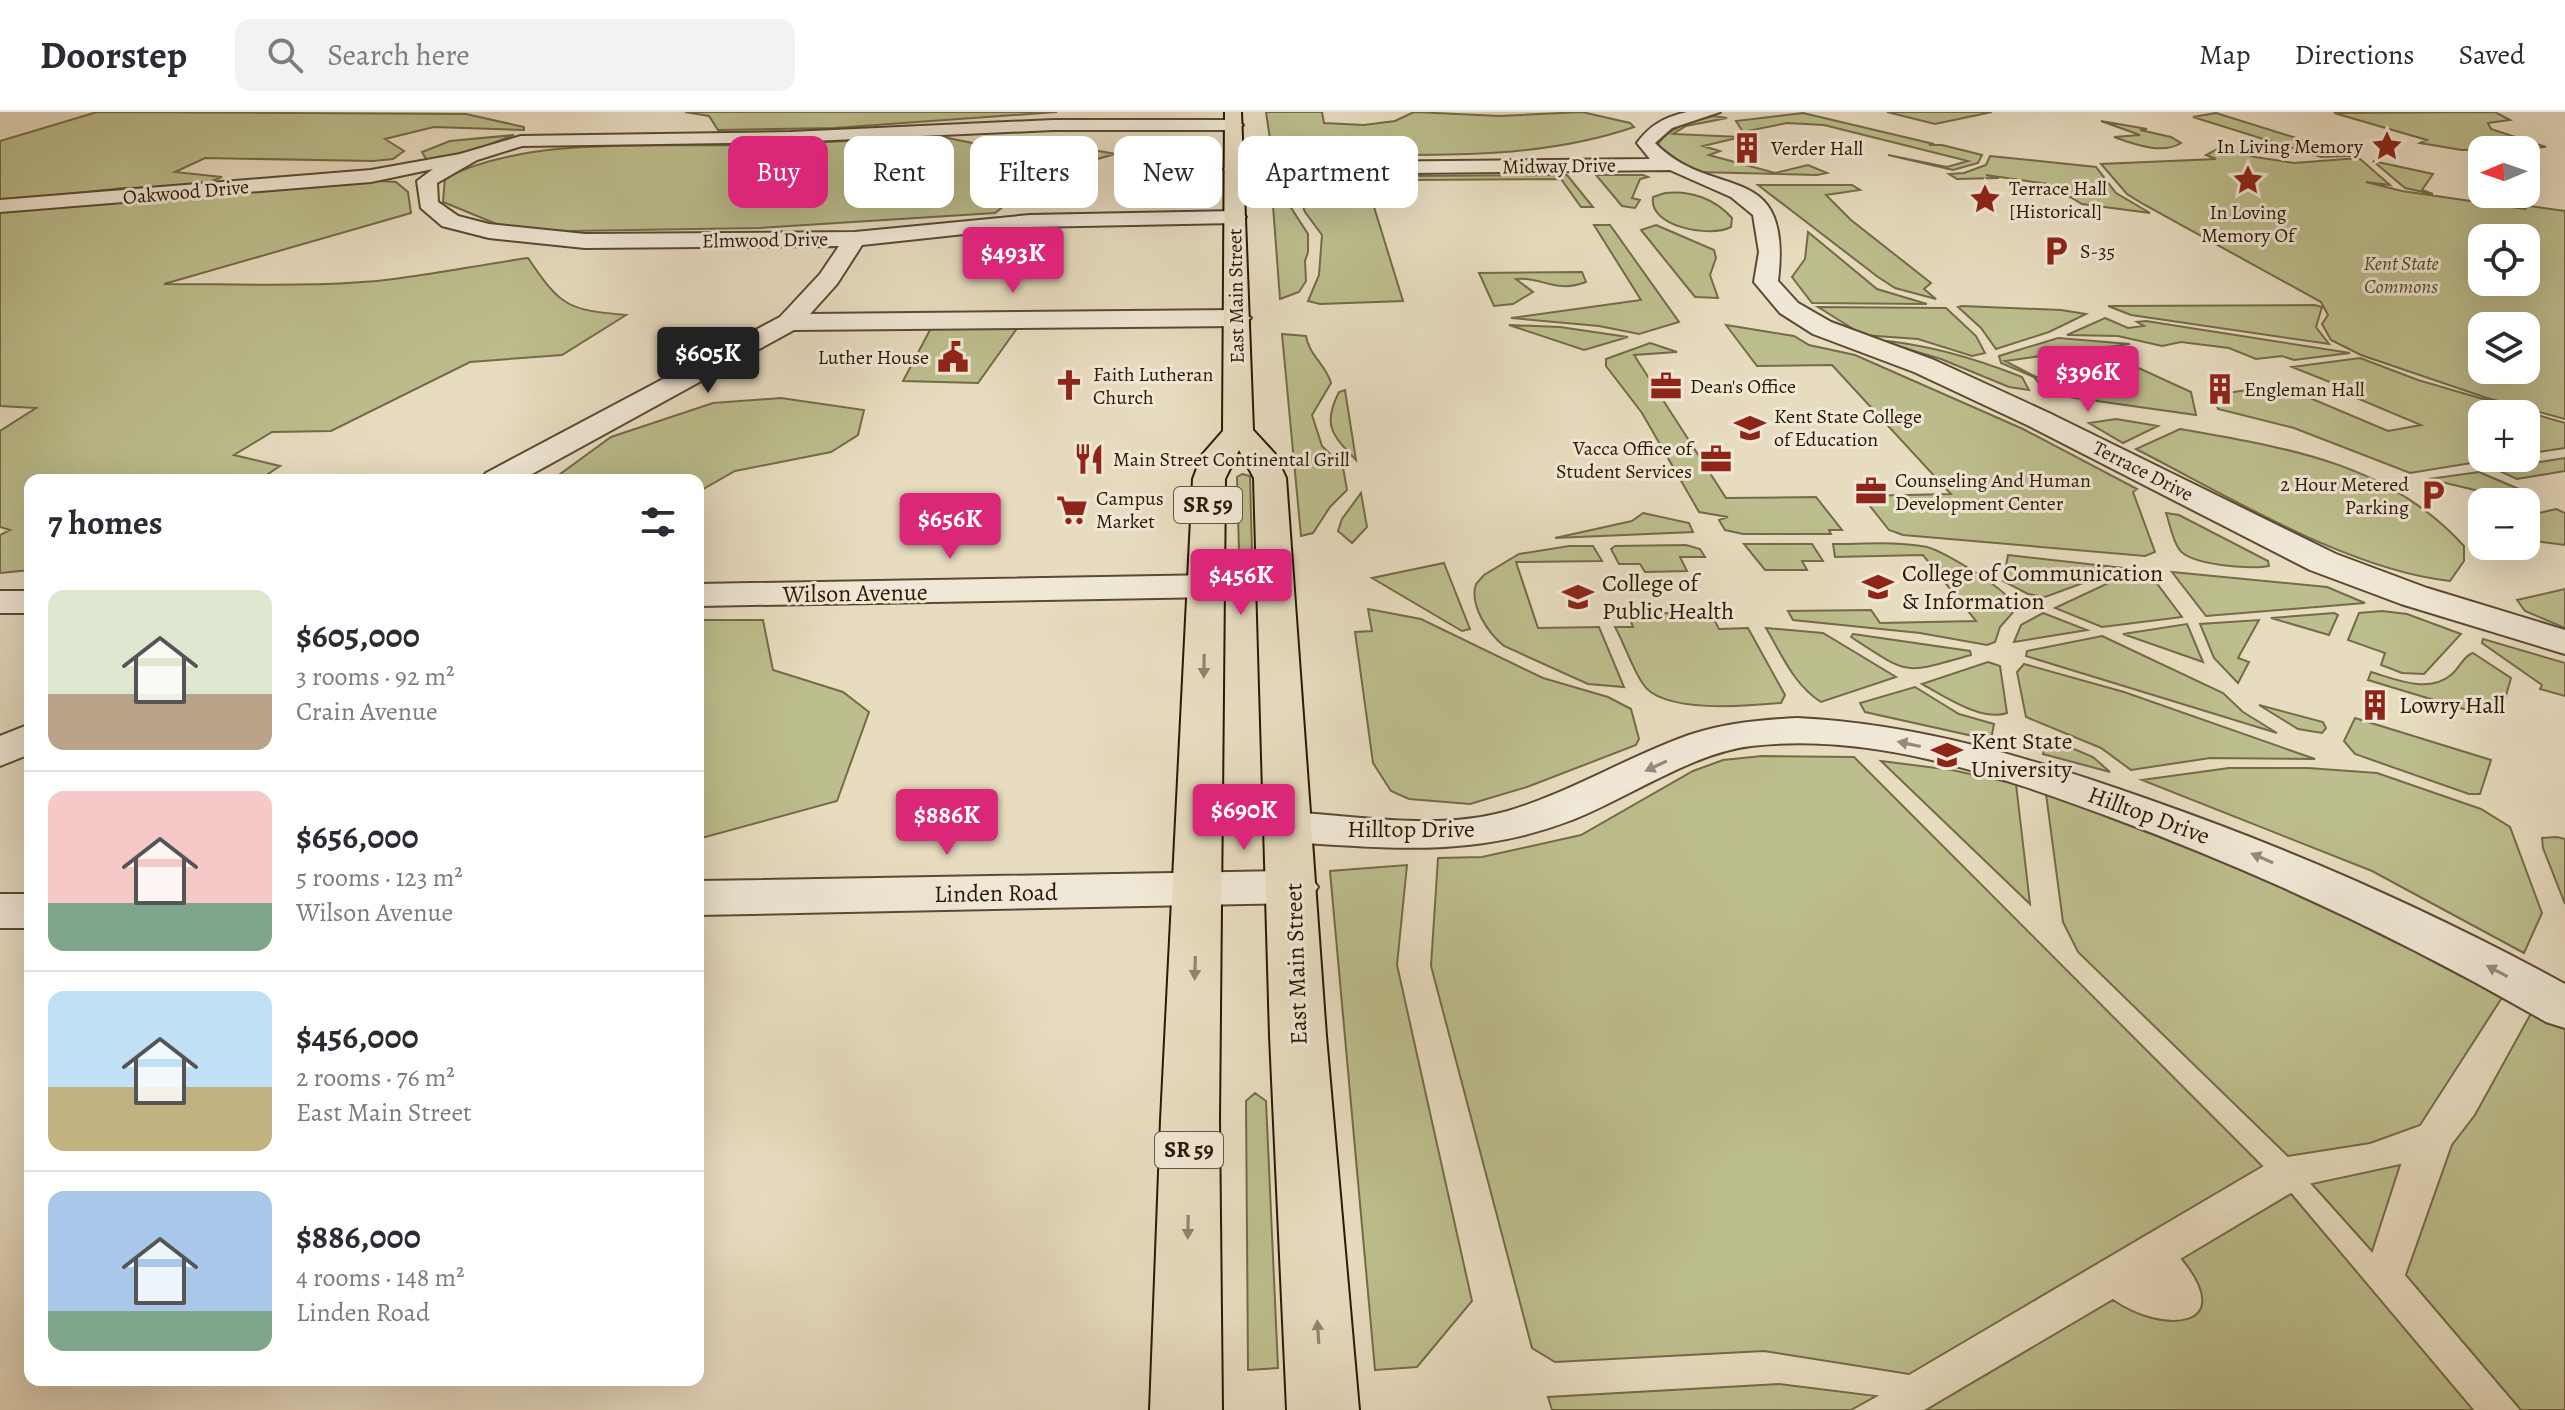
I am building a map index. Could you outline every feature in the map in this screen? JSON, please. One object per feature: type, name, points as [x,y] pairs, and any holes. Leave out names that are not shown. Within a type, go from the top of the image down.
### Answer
[{"type":"main road","name":"East Main Street","points":[[1234,118],[1238,432],[1259,454],[1270,478],[1293,887],[1298,1036],[1323,1410]]},
{"type":"main road","name":"SR 59","points":[[1186,1410],[1209,479],[1218,455],[1238,432]]},
{"type":"street","name":"Midway Drive","points":[[1665,159],[1646,143],[1659,129],[1712,112]]},
{"type":"street","points":[[521,141],[791,137],[1234,118]]},
{"type":"street","points":[[427,181],[470,156],[521,141],[561,122]]},
{"type":"street","name":"Oakwood Drive","points":[[0,206],[371,176],[470,156]]},
{"type":"street","name":"Midway Drive","points":[[1234,164],[1665,159]]},
{"type":"street","name":"Terrace Drive","points":[[1665,159],[1736,191],[1755,203],[1768,217],[1772,234],[1766,282],[1789,308],[1822,328],[1924,366],[2038,419],[2323,562],[2414,596],[2565,642]]},
{"type":"street","name":"Oakwood Drive","points":[[371,176],[427,181]]},
{"type":"street","name":"Elmwood Drive","points":[[427,181],[428,204],[450,221],[538,238],[855,239],[1030,221],[1235,217]]},
{"type":"street","points":[[508,474],[789,322],[829,279],[855,239]]},
{"type":"street","points":[[789,322],[1238,318]]},
{"type":"street","name":"Wilson Avenue","points":[[704,595],[1275,585]]},
{"type":"street","points":[[0,602],[24,602]]},
{"type":"street","name":"Hilltop Drive","points":[[1288,827],[1422,833],[1481,831],[1512,824],[1601,792],[1697,747],[1727,739],[1805,730],[1865,736],[2027,772],[2213,837],[2424,933],[2565,1008]]},
{"type":"street","points":[[0,753],[24,740]]},
{"type":"street","name":"Linden Road","points":[[704,898],[1293,887]]},
{"type":"street","points":[[0,911],[24,911]]},
{"type":"green space","points":[[97,112],[466,114],[524,127],[524,130],[434,127],[385,139],[404,151],[393,159],[373,161],[205,158],[175,172],[222,177],[200,186],[124,188],[0,201],[0,141]]},
{"type":"green space","points":[[685,112],[1057,112],[834,128],[718,130],[709,116]]},
{"type":"green space","points":[[1266,112],[1322,112],[1324,123],[1364,125],[1395,121],[1414,112],[1500,116],[1582,112],[1630,123],[1634,127],[1549,147],[1461,154],[1418,155],[1418,136],[1270,136]]},
{"type":"green space","points":[[1887,112],[1992,112],[1935,124]]},
{"type":"green space","points":[[2495,112],[2510,120],[2488,123],[2491,129],[2512,136],[2468,136],[2468,150],[2462,150],[2420,143],[2427,140],[2334,113]]},
{"type":"green space","points":[[1803,113],[1982,155],[1978,163],[1953,170],[1888,155],[1947,167],[1968,161],[1824,125],[1787,123],[1743,132],[1736,121]]},
{"type":"green space","points":[[2216,113],[2354,156],[2321,157],[2193,117]]},
{"type":"green space","points":[[1713,116],[1727,118],[1686,126],[1673,134],[1741,137],[1703,146],[1720,151],[1709,155],[1775,173],[1808,165],[1827,173],[1817,175],[1694,172],[1657,145],[1675,129]]},
{"type":"green space","points":[[2101,121],[2147,129],[2140,130],[2171,137],[2181,143],[2165,148],[2139,145],[2114,137],[2140,135]]},
{"type":"green space","points":[[514,135],[467,153],[428,162],[422,152],[450,141]]},
{"type":"green space","points":[[954,139],[970,143],[970,208],[1001,208],[995,213],[760,228],[568,231],[504,227],[443,202],[445,178],[514,155],[590,146],[728,145],[728,208],[828,208],[828,142],[844,141],[844,208],[954,208]]},
{"type":"green space","name":"Kent State Commons","points":[[2221,147],[2255,157],[2294,163],[2359,158],[2390,185],[2366,182],[2468,201],[2468,208],[2540,208],[2565,211],[2565,419],[2540,412],[2540,400],[2487,398],[2361,355],[2331,340],[2322,324],[2328,315],[2321,302],[2127,194],[2101,164],[2216,159],[2206,155]]},
{"type":"green space","points":[[1098,151],[1114,154],[1098,159]]},
{"type":"green space","points":[[1990,156],[2096,167],[2116,193],[2150,213],[2082,204],[2048,184],[1986,175],[1999,178],[1957,179],[1949,174],[1964,173],[1986,165]]},
{"type":"green space","points":[[2373,161],[2433,174],[2422,190],[2433,194],[2405,188]]},
{"type":"green space","points":[[1567,175],[1593,207],[1581,207],[1561,179],[1418,180],[1418,176]]},
{"type":"green space","points":[[1596,175],[1648,177],[1640,179],[1632,198],[1640,200],[1635,208],[1622,206]]},
{"type":"green space","points":[[363,180],[396,182],[408,192],[411,213],[164,284],[350,283],[528,258],[549,287],[568,303],[591,311],[626,315],[562,355],[470,362],[331,431],[272,432],[234,455],[280,466],[268,474],[24,474],[24,571],[0,573],[0,535],[10,530],[0,527],[0,431],[36,408],[0,406],[0,210]]},
{"type":"green space","points":[[1758,185],[1852,185],[1860,190],[1826,195],[1851,220],[1931,283],[1924,289],[1936,299],[1895,288]]},
{"type":"green space","points":[[1665,193],[1684,193],[1710,201],[1732,218],[1731,227],[1710,231],[1670,223],[1654,207],[1653,197]]},
{"type":"green space","points":[[1273,208],[1291,208],[1308,234],[1306,281],[1299,292],[1280,299]]},
{"type":"green space","points":[[1303,208],[1374,208],[1403,301],[1320,304],[1308,301],[1319,275],[1322,235]]},
{"type":"green space","points":[[1594,225],[1610,225],[1679,322],[1639,334],[1599,326],[1511,318],[1641,300]]},
{"type":"green space","points":[[1656,225],[1714,250],[1716,258],[1710,275],[1718,298],[1695,297],[1641,230]]},
{"type":"green space","points":[[1808,232],[1877,289],[1927,304],[1812,303],[1792,277],[1805,259]]},
{"type":"green space","points":[[1582,272],[1586,282],[1566,286],[1516,279],[1533,292],[1513,304],[1494,306],[1479,273]]},
{"type":"green space","points":[[2108,306],[2322,307],[2316,327],[2329,344],[2131,315]]},
{"type":"green space","points":[[1818,307],[1946,308],[1976,336],[1985,353],[1972,356],[1918,339],[1863,335]]},
{"type":"green space","points":[[1958,307],[2086,314],[2049,332],[1996,349],[1981,328]]},
{"type":"green space","points":[[2105,318],[2128,328],[2144,326],[2137,322],[2146,321],[2350,353],[2294,360],[2282,356],[2256,359],[2229,348],[2181,342],[2162,346],[2118,336],[2067,335]]},
{"type":"green space","points":[[1509,325],[1560,327],[1628,337],[1584,350]]},
{"type":"green space","points":[[1726,325],[1794,336],[1809,345],[1855,355],[2023,429],[2137,489],[2133,492],[2155,552],[2145,556],[1903,535],[1889,530],[1862,496],[1951,494],[1832,365],[1757,366]]},
{"type":"green space","points":[[1018,327],[978,383],[903,381],[931,328]]},
{"type":"green space","points":[[1282,334],[1306,336],[1310,349],[1329,377],[1331,383],[1312,415],[1322,446],[1343,467],[1347,490],[1330,507],[1313,533],[1301,536]]},
{"type":"green space","points":[[2058,338],[2130,344],[2005,361],[2036,377],[2130,364],[2191,392],[2196,415],[2048,394],[2034,377],[2001,363],[1999,356]]},
{"type":"green space","points":[[1877,340],[1951,353],[1987,364],[2022,377],[2029,390],[2009,387],[1941,359]]},
{"type":"green space","points":[[1650,343],[1677,352],[1634,355],[1726,498],[1816,497],[1842,530],[1829,530],[1831,534],[1743,534],[1725,530],[1719,520],[1728,517],[1699,512],[1642,413],[1606,366],[1606,359]]},
{"type":"green space","points":[[2360,358],[2418,380],[2486,400],[2468,400],[2468,464],[2410,473],[2294,428],[2218,409],[2214,395],[2279,385],[2388,431],[2421,425],[2347,394],[2355,392],[2292,367]]},
{"type":"green space","points":[[1345,390],[1356,460],[1332,429],[1334,403],[1339,392]]},
{"type":"green space","points":[[781,398],[864,410],[858,435],[831,452],[735,471],[704,489],[704,474],[560,474],[611,437],[713,403]]},
{"type":"green space","points":[[2540,416],[2565,423],[2565,448],[2540,452]]},
{"type":"green space","points":[[2116,419],[2158,426],[2123,443],[2089,423]]},
{"type":"green space","points":[[2180,429],[2296,452],[2369,477],[2434,518],[2464,546],[2464,561],[2450,581],[2371,562],[2330,547],[2249,509],[2136,449]]},
{"type":"green space","points":[[2565,458],[2565,471],[2517,479],[2502,472],[2540,472],[2540,462]]},
{"type":"green space","points":[[2479,472],[2517,488],[2468,488],[2429,479]]},
{"type":"green space","points":[[1242,474],[1250,476],[1252,551],[1239,551],[1237,477]]},
{"type":"green space","points":[[1361,493],[1367,527],[1352,543],[1338,531],[1342,519]]},
{"type":"green space","points":[[2556,509],[2565,513],[2565,545],[2540,542],[2540,513]]},
{"type":"green space","points":[[1643,513],[1689,523],[1693,532],[1555,538],[1632,521]]},
{"type":"green space","points":[[2166,513],[2179,515],[2268,561],[2269,566],[2221,565],[2185,554],[2175,541]]},
{"type":"green space","points":[[1892,543],[1936,550],[1991,583],[2004,593],[2016,609],[2000,627],[1995,642],[1987,645],[1920,633],[1793,620],[1788,611],[1871,610],[1880,623],[1976,621],[1923,555],[1835,557],[1833,544]]},
{"type":"green space","points":[[1744,544],[1812,544],[1823,561],[1802,561],[1807,570],[1765,570]]},
{"type":"green space","points":[[1686,545],[1700,549],[1705,557],[1680,557],[1687,571],[1645,572],[1640,564],[1619,564],[1611,549],[1615,546]]},
{"type":"green space","points":[[1569,546],[1593,546],[1602,561],[1516,562],[1538,628],[1599,627],[1624,687],[1588,684],[1504,646],[1486,626],[1478,609],[1476,584],[1484,575],[1519,554]]},
{"type":"green space","points":[[2008,555],[2124,568],[2045,597],[2028,594],[2003,581]]},
{"type":"green space","points":[[1444,563],[1470,629],[1462,631],[1372,578]]},
{"type":"green space","points":[[2134,571],[2149,573],[2182,617],[2102,627],[2055,608]]},
{"type":"green space","points":[[2172,572],[2327,587],[2365,603],[2206,616]]},
{"type":"green space","points":[[2565,589],[2565,628],[2525,611],[2517,600]]},
{"type":"green space","points":[[1368,609],[1421,619],[1543,678],[1608,697],[1631,709],[1639,739],[1636,745],[1527,787],[1470,804],[1409,799],[1391,791],[1373,763],[1355,632],[1372,631]]},
{"type":"green space","points":[[2382,611],[2407,614],[2461,634],[2424,674],[2402,673],[2381,665],[2385,653],[2348,640],[2359,613]]},
{"type":"green space","points":[[1710,612],[1719,629],[1748,628],[1785,695],[1781,703],[1728,706],[1687,704],[1653,694],[1643,684],[1615,627],[1633,627],[1628,614]]},
{"type":"green space","points":[[2043,613],[2087,630],[2014,642],[2021,625]]},
{"type":"green space","points":[[2338,615],[2329,635],[2271,618]]},
{"type":"green space","points":[[704,620],[763,620],[773,670],[843,692],[869,712],[837,801],[704,837]]},
{"type":"green space","points":[[2259,620],[2238,658],[2249,662],[2238,683],[2214,658],[2200,624]]},
{"type":"green space","points":[[2187,624],[2203,662],[2123,634]]},
{"type":"green space","points":[[1766,628],[1823,633],[1896,677],[1821,702],[1796,678]]},
{"type":"green space","points":[[1853,634],[1970,651],[1971,655],[1932,666],[1908,668],[1886,659],[1851,637]]},
{"type":"green space","points":[[2102,636],[2223,693],[2243,712],[2277,733],[2026,656],[2027,651]]},
{"type":"green space","points":[[2483,639],[2565,663],[2565,696],[2540,689],[2542,685],[2482,643]]},
{"type":"green space","points":[[2473,653],[2511,678],[2502,710],[2471,700],[2467,710],[2368,680],[2371,672],[2411,683],[2432,684],[2451,675]]},
{"type":"green space","points":[[1988,662],[2000,666],[2007,713],[1997,715],[1975,711],[1922,684]]},
{"type":"green space","points":[[2024,664],[2124,692],[2315,759],[2210,758],[2131,770],[2101,748],[2026,717],[2017,672]]},
{"type":"green space","points":[[1915,687],[1959,714],[1994,724],[1991,740],[1865,712],[1860,703]]},
{"type":"green space","points":[[2259,705],[2323,722],[2326,728],[2322,733],[2298,729]]},
{"type":"green space","points":[[2355,718],[2491,760],[2480,794],[2469,794],[2355,754],[2344,741]]},
{"type":"green space","points":[[2048,738],[2093,757],[2110,772],[2043,754]]},
{"type":"green space","points":[[1762,756],[1854,757],[2262,1166],[1909,1374],[1764,1351],[1555,1362],[1532,1348],[1431,966],[1438,858],[1482,857],[1581,835],[1693,771],[1723,760]]},
{"type":"green space","points":[[1881,761],[1952,770],[2016,784],[2030,904]]},
{"type":"green space","points":[[2229,768],[2308,768],[2377,773],[2481,809],[2510,827],[2542,913],[2524,953],[2372,871],[2142,780]]},
{"type":"green space","points":[[2046,794],[2229,856],[2505,993],[2420,1125],[2370,1143],[2288,1156],[2078,952],[2063,922]]},
{"type":"green space","points":[[2542,838],[2565,839],[2565,904],[2543,848]]},
{"type":"green space","points":[[1407,865],[1397,965],[1472,1301],[1417,1367],[1375,1370],[1330,871]]},
{"type":"green space","points":[[2534,1008],[2565,1025],[2565,1410],[2521,1410],[2406,1275],[2452,1145],[2475,1115]]},
{"type":"green space","points":[[1255,1093],[1266,1101],[1278,1368],[1248,1370],[1246,1101]]},
{"type":"green space","points":[[2400,1165],[2372,1251],[2312,1184]]},
{"type":"green space","points":[[2291,1194],[2473,1410],[1926,1410],[2113,1300],[2153,1318],[2172,1321],[2188,1319],[2198,1312],[2202,1300],[2197,1282],[2182,1259]]},
{"type":"green space","points":[[1779,1384],[1876,1396],[1851,1410],[1552,1410],[1548,1397]]},
{"type":"place","name":"In Living Memory","points":[[2387,146]]},
{"type":"place","name":"Verder Hall","points":[[1747,148]]},
{"type":"place","name":"In Loving Memory Of","points":[[2248,180]]},
{"type":"place","name":"Terrace Hall [Historical]","points":[[1985,199]]},
{"type":"place","name":"S-35","points":[[2056,251]]},
{"type":"place","name":"Luther House","points":[[953,357]]},
{"type":"place","name":"Faith Lutheran Church","points":[[1069,385]]},
{"type":"place","name":"Dean's Office","points":[[1666,386]]},
{"type":"place","name":"Engleman Hall","points":[[2220,389]]},
{"type":"place","name":"Kent State College of Education","points":[[1750,428]]},
{"type":"place","name":"Main Street Continental Grill","points":[[1089,459]]},
{"type":"place","name":"Vacca Office of Student Services","points":[[1716,459]]},
{"type":"place","name":"Counseling And Human Development Center","points":[[1871,491]]},
{"type":"place","name":"2 Hour Metered Parking","points":[[2433,495]]},
{"type":"place","name":"Campus Market","points":[[1072,510]]},
{"type":"place","name":"College of Communication & Information","points":[[1878,587]]},
{"type":"place","name":"College of Public Health","points":[[1578,597]]},
{"type":"place","name":"Lowry Hall","points":[[2375,705]]},
{"type":"place","name":"Kent State University","points":[[1947,755]]}]
